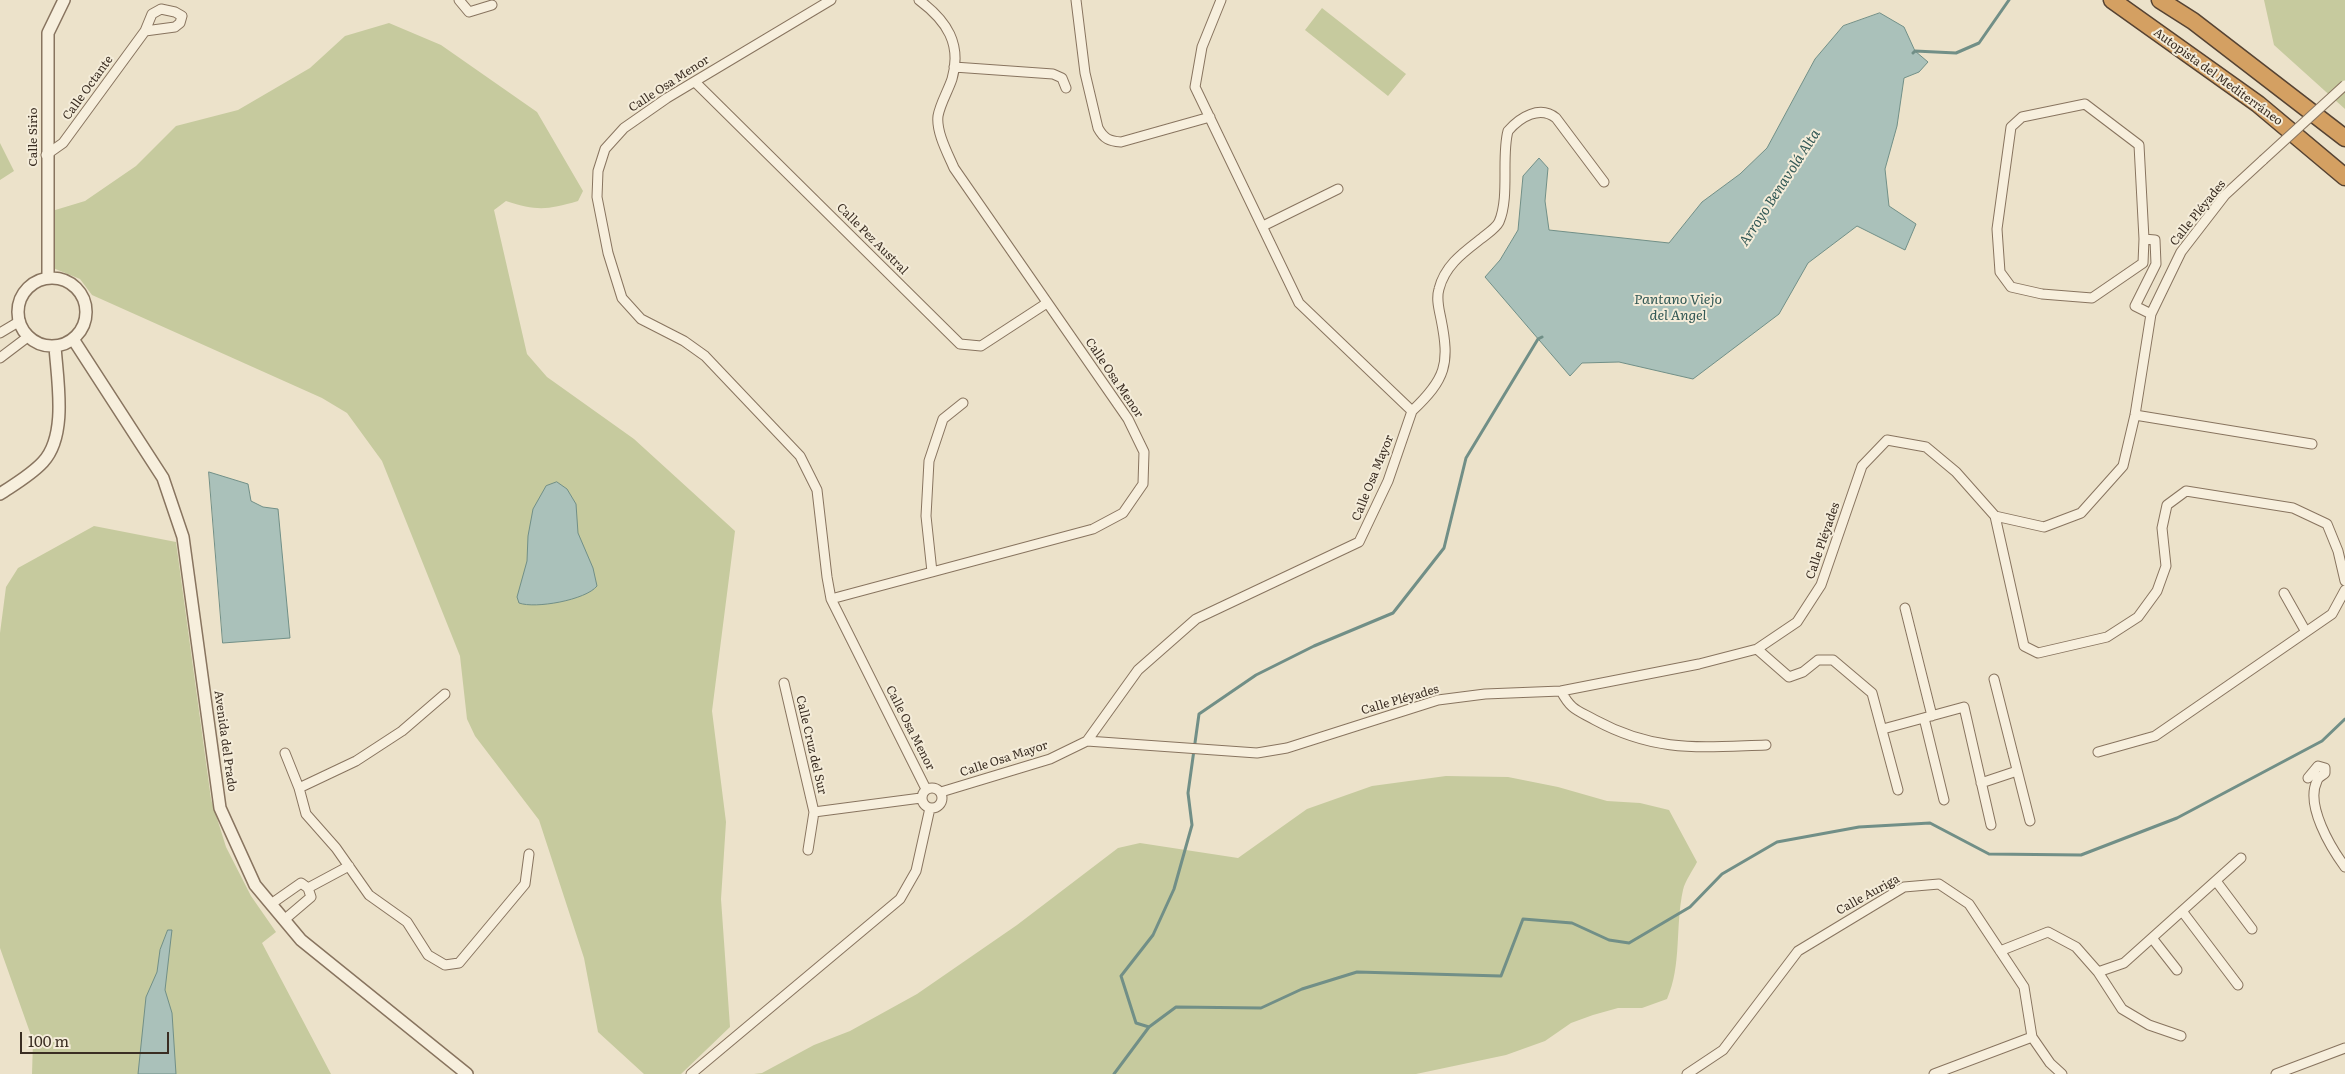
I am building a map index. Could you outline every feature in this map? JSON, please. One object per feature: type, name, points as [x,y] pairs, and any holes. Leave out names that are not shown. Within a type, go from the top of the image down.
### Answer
[{"type":"highway","name":"Autopista del Mediterráneo","points":[[2112,0],[2258,104],[2345,176]]},
{"type":"highway","points":[[2160,0],[2193,22],[2345,138]]},
{"type":"street","name":"Calle Sirio","points":[[48,278],[46,155],[48,33],[64,0]]},
{"type":"street","points":[[459,0],[469,12],[492,4]]},
{"type":"street","name":"Calle Osa Menor","points":[[830,0],[667,98],[624,128],[605,150],[598,171],[597,197],[608,253],[622,298],[641,319],[684,341],[705,356],[800,456],[817,490],[827,577],[832,599],[926,789]]},
{"type":"street","name":"Calle Osa Menor","points":[[832,599],[1093,528],[1124,513],[1144,484],[1144,452],[1128,419],[954,168],[943,141],[938,117],[957,53],[950,33],[938,15],[919,0]]},
{"type":"street","points":[[1076,0],[1085,73],[1098,128],[1102,136],[1109,141],[1121,142],[1210,117]]},
{"type":"street","points":[[1221,0],[1202,47],[1195,87],[1299,303],[1412,411],[1427,397],[1439,380],[1445,364],[1446,346],[1437,300],[1442,280],[1457,258],[1499,222],[1505,184],[1508,131],[1528,116],[1538,112],[1550,113],[1556,118],[1604,182]]},
{"type":"street","name":"Calle Octante","points":[[46,155],[62,143],[145,31]]},
{"type":"street","points":[[954,67],[1053,74],[1062,78],[1066,88]]},
{"type":"street","name":"Calle Pez Austral","points":[[695,82],[960,344],[981,346],[1047,303]]},
{"type":"street","name":"Calle Pléyades","points":[[1087,741],[1257,752],[1287,748],[1438,700],[1485,694],[1561,691],[1699,664],[1757,649],[1797,622],[1822,585],[1862,466],[1887,440],[1926,447],[1956,472],[1995,516],[2044,527],[2081,513],[2123,466],[2135,415],[2152,314],[2181,252],[2225,195],[2345,85]]},
{"type":"street","points":[[2085,104],[2139,145],[2144,239],[2144,263],[2092,298],[2042,294],[2011,287],[2000,272],[1997,229],[2011,127],[2022,117],[2085,104]]},
{"type":"street","points":[[1263,226],[1338,189]]},
{"type":"street","points":[[2144,239],[2155,240],[2156,264],[2135,306],[2152,314]]},
{"type":"street","points":[[48,278],[61,279],[72,284],[81,293],[86,305],[86,318],[81,330],[72,339],[54,346],[45,345],[29,336],[20,321],[20,304],[28,288],[37,281],[48,278]]},
{"type":"street","points":[[0,333],[20,321]]},
{"type":"street","points":[[0,358],[29,336]]},
{"type":"street","name":"Avenida del Prado","points":[[72,339],[163,478],[183,537],[220,808],[255,885],[301,940],[467,1074]]},
{"type":"street","points":[[0,494],[44,462],[51,450],[57,432],[58,403],[54,346]]},
{"type":"street","points":[[932,572],[926,516],[929,461],[943,419],[963,403]]},
{"type":"street","name":"Calle Osa Mayor","points":[[941,792],[1050,759],[1087,741],[1138,670],[1196,619],[1360,542],[1388,481],[1412,411]]},
{"type":"street","points":[[2135,415],[2312,444]]},
{"type":"street","points":[[1995,516],[2024,646],[2038,653],[2107,637],[2138,617],[2157,591],[2166,566],[2162,528],[2167,504],[2186,491],[2293,508],[2327,524],[2338,551],[2345,581]]},
{"type":"street","points":[[2098,752],[2155,736],[2332,614],[2345,590]]},
{"type":"street","points":[[2284,593],[2306,632]]},
{"type":"street","points":[[1905,608],[1944,800]]},
{"type":"street","points":[[1757,649],[1789,677],[1803,672],[1818,660],[1832,660],[1872,693],[1898,790]]},
{"type":"street","points":[[1994,679],[2030,821]]},
{"type":"street","name":"Calle Cruz del Sur","points":[[784,683],[814,812],[808,850]]},
{"type":"street","points":[[1561,691],[1568,705],[1638,740],[1679,747],[1766,745]]},
{"type":"street","points":[[299,788],[356,761],[402,731],[445,694]]},
{"type":"street","points":[[1883,729],[1964,707],[1991,825]]},
{"type":"street","points":[[285,752],[299,788],[306,814],[349,866],[369,896],[407,922],[428,955],[445,965],[459,963],[525,884],[529,854]]},
{"type":"street","points":[[2308,778],[2318,766],[2325,768],[2325,773],[2318,778],[2316,783],[2315,807],[2332,848],[2345,867]]},
{"type":"street","points":[[1981,783],[2017,771]]},
{"type":"street","points":[[934,788],[941,792],[942,802],[939,806],[930,808],[922,803],[921,798],[926,789],[934,788]]},
{"type":"street","name":"Calle Cruz del Sur","points":[[814,812],[921,798]]},
{"type":"street","points":[[691,1074],[900,899],[916,871],[930,808]]},
{"type":"street","points":[[2098,972],[2124,963],[2241,858]]},
{"type":"street","points":[[308,888],[349,866]]},
{"type":"street","points":[[2216,880],[2252,929]]},
{"type":"street","points":[[271,904],[301,883],[308,888],[311,897],[284,920]]},
{"type":"street","name":"Calle Auriga","points":[[1687,1074],[1723,1050],[1798,951],[1904,886],[1939,884],[1969,904],[2024,987],[2032,1036]]},
{"type":"street","points":[[2182,911],[2238,985]]},
{"type":"street","points":[[2000,951],[2048,932],[2076,947],[2098,972],[2122,1008],[2149,1025],[2181,1036]]},
{"type":"street","points":[[2152,938],[2177,970]]},
{"type":"street","points":[[1934,1074],[2032,1036],[2050,1063],[2062,1074]]},
{"type":"street","points":[[2276,1074],[2345,1048]]},
{"type":"green space","points":[[2264,0],[2345,0],[2345,109],[2274,45]]},
{"type":"green space","points":[[1322,8],[1406,74],[1388,96],[1305,30]]},
{"type":"green space","points":[[389,23],[441,45],[537,112],[583,191],[578,201],[550,208],[534,208],[506,201],[494,210],[527,354],[547,377],[634,439],[735,531],[712,711],[726,822],[721,899],[730,1027],[681,1074],[644,1074],[598,1032],[584,958],[539,820],[475,736],[467,719],[460,656],[382,461],[347,413],[322,398],[92,295],[80,279],[53,268],[52,211],[85,201],[136,166],[176,126],[238,110],[310,68],[345,36]]},
{"type":"green space","points":[[0,143],[14,171],[0,180]]},
{"type":"green space","points":[[94,526],[176,542],[211,799],[226,847],[251,896],[276,932],[262,943],[331,1074],[32,1074],[33,1041],[0,948],[0,633],[6,587],[18,568]]},
{"type":"green space","points":[[1446,776],[1508,777],[1558,787],[1607,801],[1640,803],[1669,810],[1697,862],[1683,890],[1675,973],[1667,999],[1642,1008],[1618,1008],[1593,1015],[1571,1023],[1545,1041],[1506,1055],[1416,1074],[754,1074],[762,1073],[814,1045],[850,1031],[917,994],[1017,925],[1118,848],[1140,843],[1238,858],[1307,809],[1372,786]]},
{"type":"water","name":"Pantano Viejo del Angel","points":[[1880,13],[1904,27],[1915,51],[1928,62],[1919,72],[1904,78],[1897,126],[1885,169],[1889,206],[1916,224],[1905,250],[1857,226],[1808,263],[1779,314],[1693,379],[1619,362],[1582,363],[1570,376],[1485,277],[1500,260],[1518,230],[1523,176],[1539,158],[1548,168],[1545,201],[1549,230],[1669,243],[1702,202],[1740,174],[1767,148],[1815,59],[1843,26]]},
{"type":"water","points":[[209,472],[248,484],[251,501],[263,507],[278,509],[290,638],[223,643]]},
{"type":"water","points":[[557,482],[567,489],[576,504],[578,533],[593,568],[597,586],[591,591],[572,599],[548,604],[526,605],[519,603],[517,597],[527,561],[528,536],[533,509],[546,486]]},
{"type":"water","points":[[168,930],[172,930],[165,990],[172,1013],[176,1074],[138,1074],[146,997],[157,972],[160,950]]},
{"type":"waterway","name":"Arroyo Benavolá Alta","points":[[1913,53],[1915,51],[1956,53],[1979,43],[2009,0]]},
{"type":"waterway","points":[[1149,1027],[1136,1023],[1121,976],[1153,935],[1174,889],[1192,825],[1188,793],[1199,714],[1256,675],[1314,646],[1393,613],[1444,548],[1466,458],[1538,339],[1542,337]]},
{"type":"waterway","points":[[1114,1074],[1149,1027],[1176,1007],[1261,1008],[1302,989],[1357,972],[1501,976],[1523,919],[1572,923],[1609,940],[1629,943],[1690,907],[1722,874],[1777,842],[1859,827],[1930,823],[1989,854],[2081,855],[2177,818],[2322,741],[2345,719]]}]
